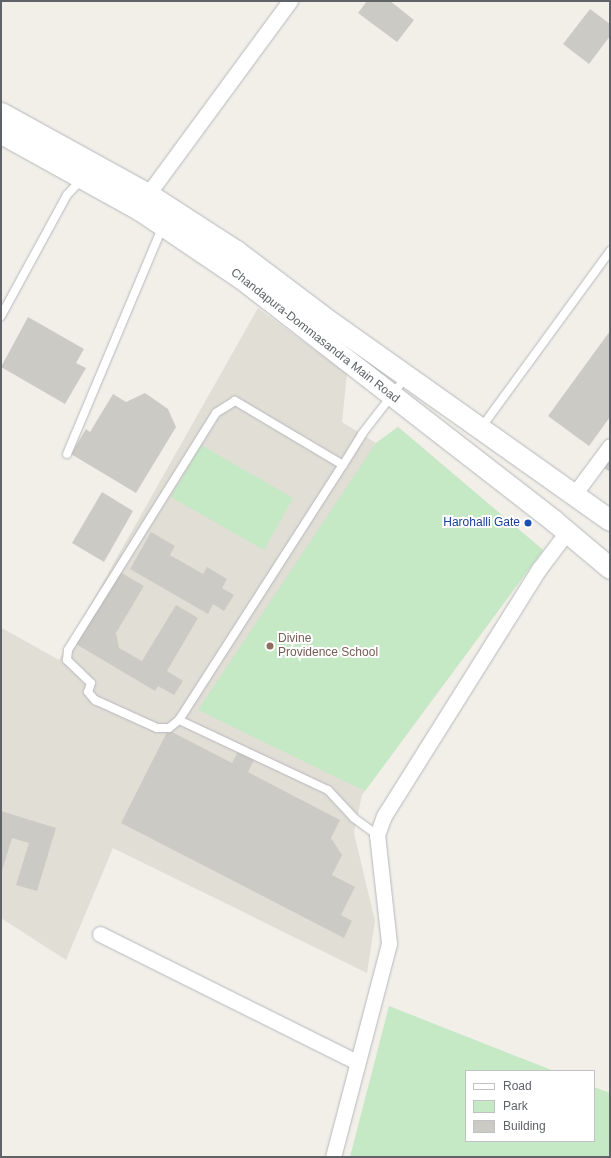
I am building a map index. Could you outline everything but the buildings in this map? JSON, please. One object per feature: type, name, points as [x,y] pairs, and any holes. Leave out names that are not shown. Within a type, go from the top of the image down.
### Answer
[{"type":"main road","name":"Chandapura-Dommasandra Main Road","points":[[1,113],[148,194],[168,218],[241,278],[567,532],[610,568]]},
{"type":"main road","name":"Chandapura-Dommasandra Main Road","points":[[1,133],[84,178],[236,251],[406,377],[573,496],[610,520]]},
{"type":"street","points":[[148,194],[283,3]]},
{"type":"street","points":[[573,496],[610,446]]},
{"type":"street","points":[[333,1157],[389,943],[377,835],[384,816],[530,582],[567,532]]},
{"type":"street","points":[[100,934],[357,1062]]},
{"type":"lane","points":[[1,316],[67,195],[84,178]]},
{"type":"lane","points":[[67,454],[168,218]]},
{"type":"lane","points":[[480,430],[610,251]]},
{"type":"lane","points":[[343,465],[235,401],[216,413],[68,650],[67,660],[91,683],[88,692],[95,700],[157,728],[169,728],[179,720],[343,465],[362,434],[406,377]]},
{"type":"lane","points":[[179,720],[328,790],[354,818],[377,835]]},
{"type":"shaded area","name":"Divine Providence School","points":[[258,308],[347,374],[342,422],[376,443],[398,427],[543,550],[362,795],[354,833],[375,921],[367,973],[113,848],[66,960],[1,918],[1,630],[2,628],[59,660]]},
{"type":"green space","points":[[398,427],[543,550],[365,791],[198,710],[376,443]]},
{"type":"green space","points":[[201,445],[293,498],[264,550],[171,497]]},
{"type":"green space","points":[[389,1006],[551,1070],[465,1070],[465,1142],[595,1142],[595,1087],[610,1093],[610,1157],[350,1157]]},
{"type":"place","name":"Harohalli Gate","points":[[528,523]]},
{"type":"place","name":"Divine Providence School","points":[[270,646]]}]
